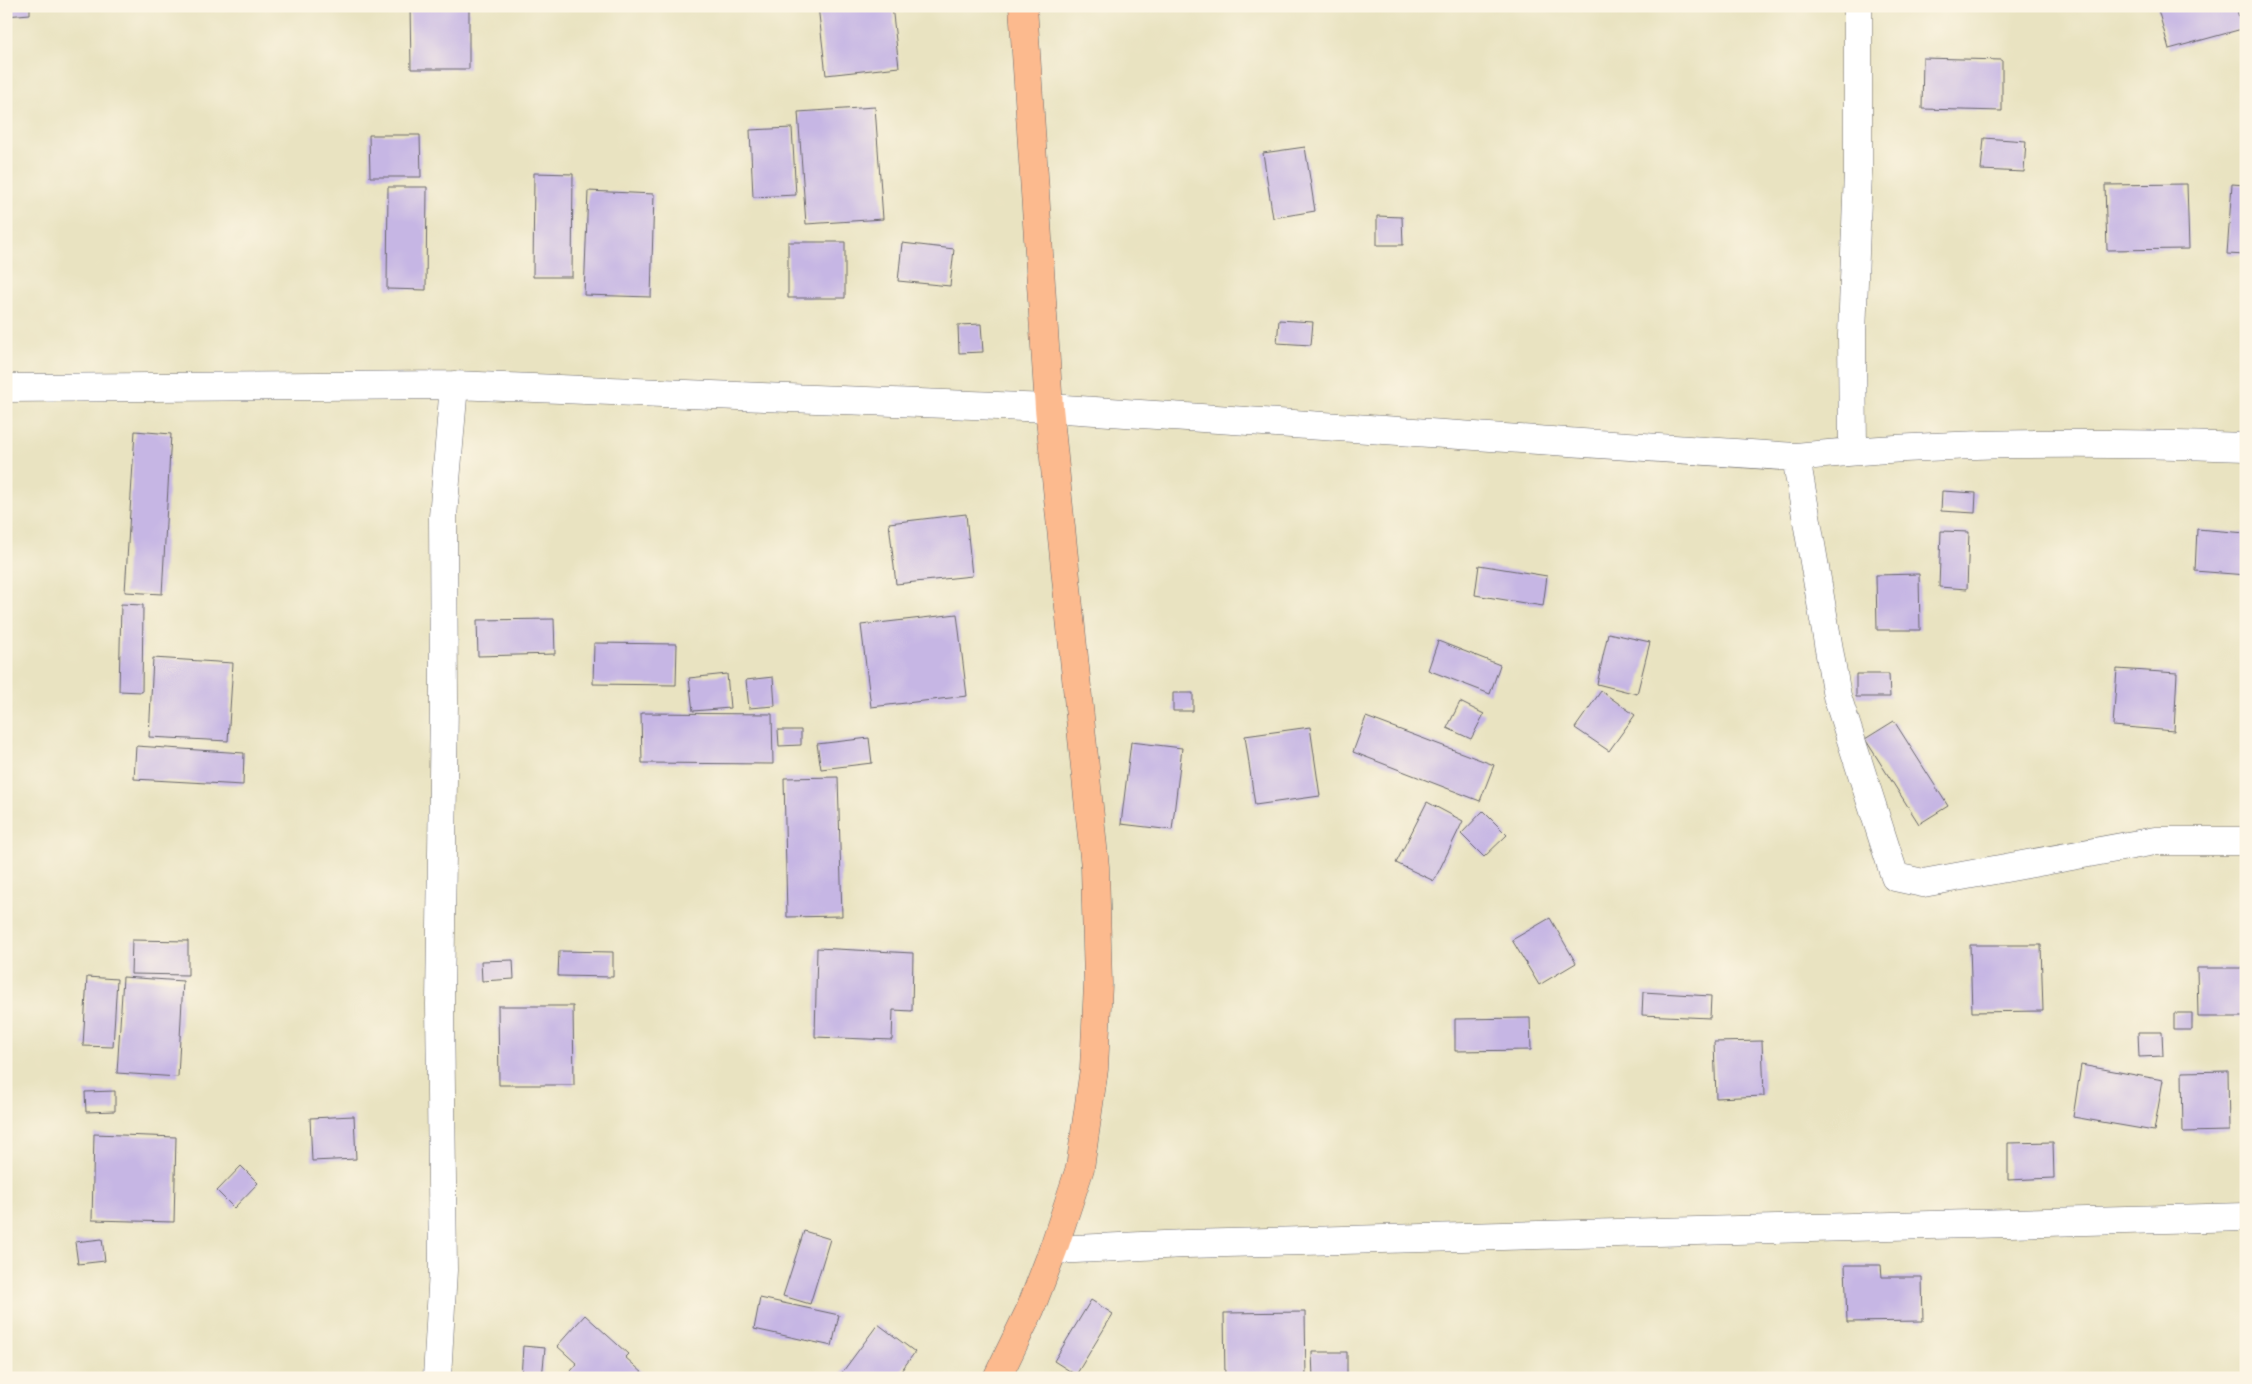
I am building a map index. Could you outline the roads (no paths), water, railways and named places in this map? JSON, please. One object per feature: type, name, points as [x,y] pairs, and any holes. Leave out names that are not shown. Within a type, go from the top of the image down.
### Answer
[{"type":"main road","points":[[997,1378],[1030,1310],[1053,1250],[1080,1168],[1094,1069],[1098,984],[1095,868],[1049,408],[1023,6]]},
{"type":"street","points":[[1853,451],[1852,335],[1858,172],[1858,6]]},
{"type":"street","points":[[437,1378],[443,1270],[440,1004],[444,702],[442,517],[454,385]]},
{"type":"street","points":[[6,388],[454,385],[1049,408],[1796,457],[1853,451],[1979,444],[2097,442],[2246,447]]},
{"type":"street","points":[[1796,457],[1837,696],[1895,877],[1922,883],[2155,841],[2246,841]]},
{"type":"street","points":[[1053,1250],[1206,1244],[2246,1217]]}]
